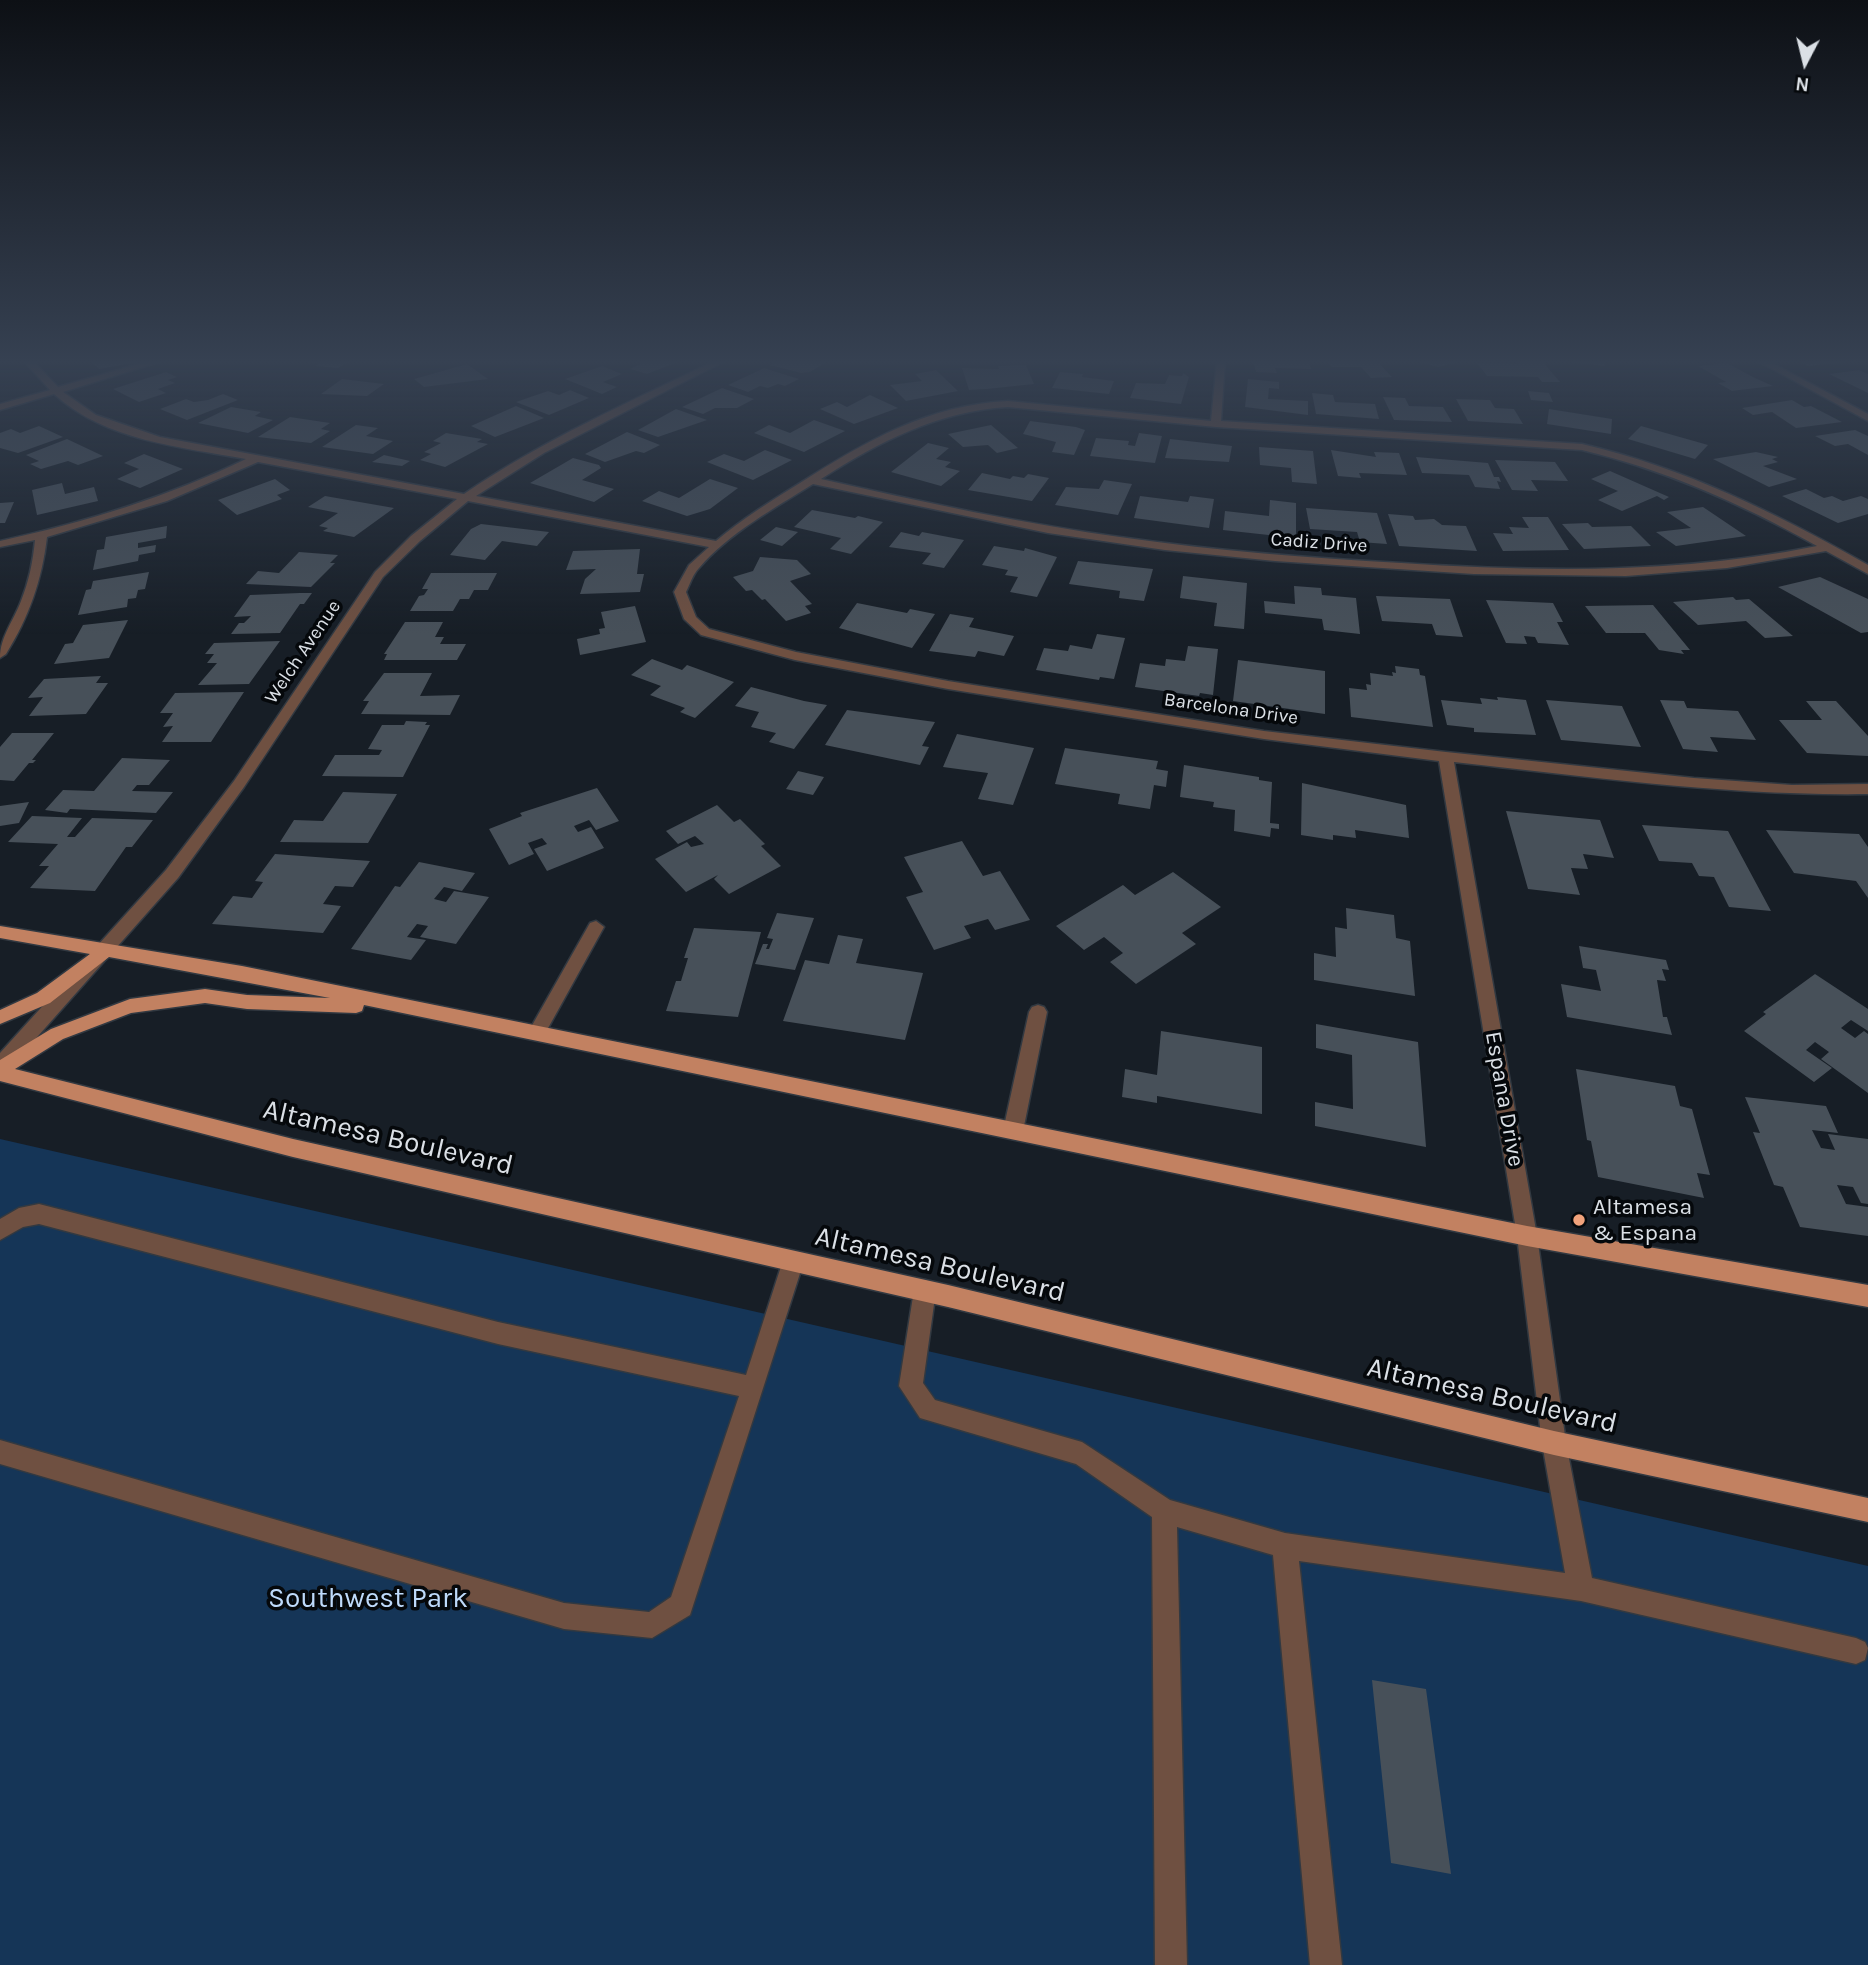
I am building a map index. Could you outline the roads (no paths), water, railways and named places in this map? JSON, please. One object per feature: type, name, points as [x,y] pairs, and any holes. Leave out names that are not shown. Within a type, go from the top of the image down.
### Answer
[{"type":"main road","points":[[0,932],[242,973],[1527,1236],[1868,1296]]},
{"type":"main road","points":[[0,1017],[20,1011],[63,986],[106,950]]},
{"type":"main road","points":[[0,1069],[57,1034],[130,1006],[205,996],[247,1002],[402,1007]]},
{"type":"main road","name":"Altamesa Boulevard","points":[[0,1069],[293,1148],[925,1290],[1554,1443],[1868,1510]]},
{"type":"street","points":[[227,452],[718,545]]},
{"type":"street","name":"Welch Avenue","points":[[0,1069],[172,874],[239,784],[379,575],[400,552],[466,496],[537,452]]},
{"type":"street","name":"Barcelona Drive","points":[[855,452],[718,545],[693,567],[680,593],[690,619],[705,632],[795,656],[962,687],[1264,735],[1694,783],[1792,790],[1868,789]]},
{"type":"street","name":"Barcelona Drive","points":[[1604,452],[1687,479],[1868,569]]},
{"type":"street","points":[[0,544],[41,536],[145,508],[202,485],[257,458]]},
{"type":"street","name":"Cadiz Drive","points":[[811,480],[986,518],[1128,542],[1345,563],[1465,570],[1658,573],[1784,557],[1828,547]]},
{"type":"street","points":[[0,654],[26,606],[38,569],[41,536]]},
{"type":"street","name":"Espana Drive","points":[[1446,757],[1527,1236],[1554,1443],[1581,1588]]},
{"type":"street","points":[[536,1034],[596,927]]},
{"type":"street","points":[[1013,1131],[1038,1012]]},
{"type":"street","points":[[0,1230],[19,1218],[39,1214],[498,1333],[753,1388]]},
{"type":"street","points":[[0,1451],[564,1616],[652,1625],[681,1606],[793,1261]]},
{"type":"street","points":[[925,1290],[911,1386],[928,1410],[1082,1454],[1164,1511],[1285,1546],[1581,1588],[1856,1651]]},
{"type":"street","points":[[1164,1511],[1171,1965]]},
{"type":"street","points":[[1285,1546],[1326,1965]]},
{"type":"place","name":"Altamesa & Espana","points":[[1579,1220]]},
{"type":"park label","name":"Southwest Park","points":[[368,1599]]}]
